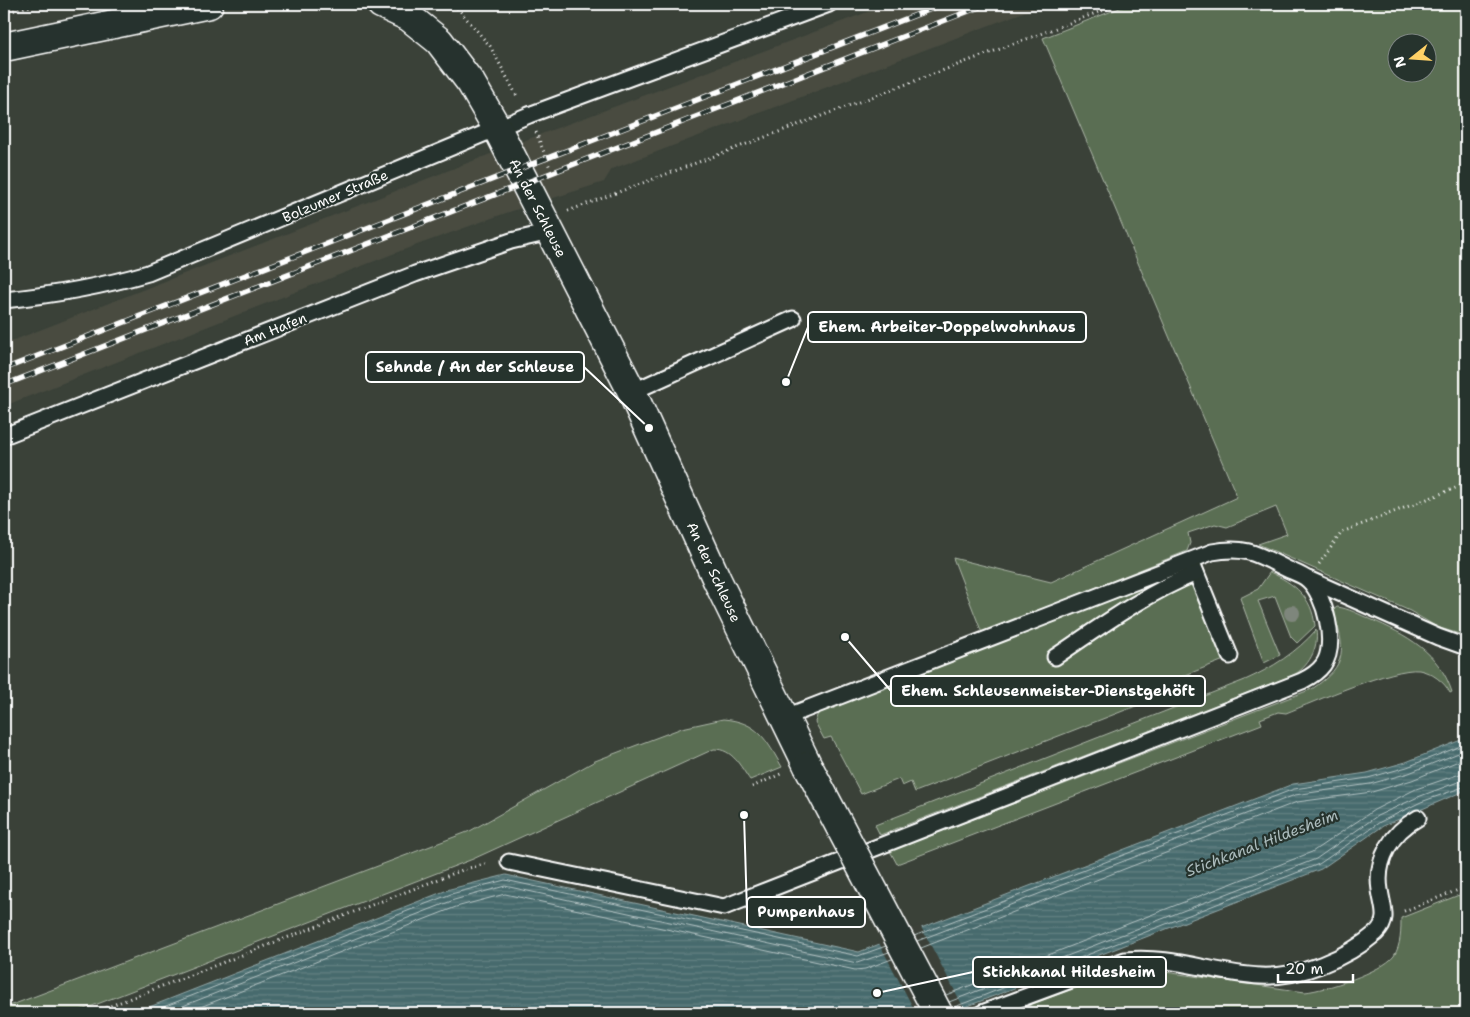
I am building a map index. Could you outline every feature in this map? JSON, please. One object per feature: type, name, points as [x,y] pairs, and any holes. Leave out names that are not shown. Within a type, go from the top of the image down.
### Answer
[{"type":"main road","points":[[4,47],[210,4]]},
{"type":"main road","points":[[381,4],[409,17],[439,41],[471,83],[497,128]]},
{"type":"main road","name":"An der Schleuse","points":[[497,128],[632,392],[717,580],[783,718],[798,768],[938,1013]]},
{"type":"lane","name":"Bolzumer Straße","points":[[4,300],[67,293],[110,284],[148,273],[528,115],[829,4]]},
{"type":"lane","name":"Am Hafen","points":[[4,436],[415,274],[511,241],[547,226]]},
{"type":"lane","points":[[632,392],[793,319]]},
{"type":"lane","points":[[783,718],[1190,558],[1231,548],[1250,551],[1438,638],[1466,647]]},
{"type":"lane","points":[[1190,558],[1230,656]]},
{"type":"lane","points":[[1055,657],[1124,610],[1161,589],[1196,573]]},
{"type":"lane","points":[[509,862],[724,907],[1302,681],[1323,665],[1328,655],[1330,643],[1324,611],[1308,579]]},
{"type":"lane","points":[[982,1013],[1125,960],[1147,958],[1260,976],[1300,971],[1337,958],[1355,949],[1380,930],[1384,913],[1379,878],[1384,855],[1395,835],[1418,818]]},
{"type":"path","points":[[4,13],[38,4]]},
{"type":"path","points":[[454,4],[490,46],[528,115]]},
{"type":"path","points":[[547,226],[1120,4]]},
{"type":"path","points":[[1308,579],[1342,532],[1466,484]]},
{"type":"path","points":[[752,787],[798,768]]},
{"type":"path","points":[[92,1013],[465,869],[509,862]]},
{"type":"path","points":[[1398,912],[1466,887]]},
{"type":"shaded area","points":[[889,4],[1045,4],[612,169],[604,182],[506,213],[403,250],[4,406],[4,344],[549,131]]},
{"type":"green space","points":[[1130,4],[1466,4],[1466,636],[1437,627],[1410,611],[1258,544],[1287,534],[1276,507],[1227,527],[1215,524],[1188,533],[1190,543],[1187,551],[982,633],[953,558],[1051,582],[1237,497],[1043,38]]},
{"type":"green space","points":[[1188,569],[1224,660],[1160,685],[1164,695],[915,792],[911,782],[902,786],[899,779],[861,794],[831,737],[824,739],[815,722],[818,713],[824,709]]},
{"type":"green space","points":[[1270,572],[1294,586],[1306,599],[1315,626],[1297,643],[1291,637],[1275,596],[1258,601],[1280,655],[1264,663],[1240,598],[1258,589]]},
{"type":"green space","points":[[1337,607],[1350,610],[1384,625],[1420,646],[1439,666],[1452,692],[1450,693],[1437,678],[1419,670],[1373,679],[1286,713],[1278,712],[1260,719],[1262,724],[897,864],[890,851],[1312,689],[1333,672],[1341,655],[1340,635],[1333,610]]},
{"type":"green space","points":[[1316,630],[1316,644],[1311,657],[1303,668],[1293,675],[880,835],[875,825],[1245,680],[1284,659]]},
{"type":"green space","points":[[723,719],[745,724],[753,728],[766,740],[782,767],[750,780],[731,755],[714,749],[473,859],[74,1013],[4,1013],[4,1008],[470,831],[595,761],[682,728]]},
{"type":"green space","points":[[1459,895],[1466,919],[1466,1013],[1009,1013],[1125,969],[1137,968],[1305,992],[1326,988],[1366,974],[1388,962],[1394,956],[1398,947],[1401,933],[1401,918]]},
{"type":"water","points":[[1466,738],[1466,790],[1383,826],[1321,869],[950,1013],[134,1013],[450,889],[506,875],[859,952],[1293,784],[1367,773],[1406,762]]},
{"type":"pier","points":[[920,925],[965,1010],[957,1013],[916,1013],[878,941]]},
{"type":"railway","points":[[4,369],[944,4]]},
{"type":"railway","points":[[4,385],[987,4]]},
{"type":"place","name":"Ehem. Arbeiter-Doppelwohnhaus","points":[[786,382]]},
{"type":"place","name":"Sehnde / An der Schleuse","points":[[649,428]]},
{"type":"place","name":"Ehem. Schleusenmeister-Dienstgehöft","points":[[845,637]]},
{"type":"place","name":"Pumpenhaus","points":[[744,815]]},
{"type":"place","name":"Stichkanal Hildesheim","points":[[877,993]]}]
